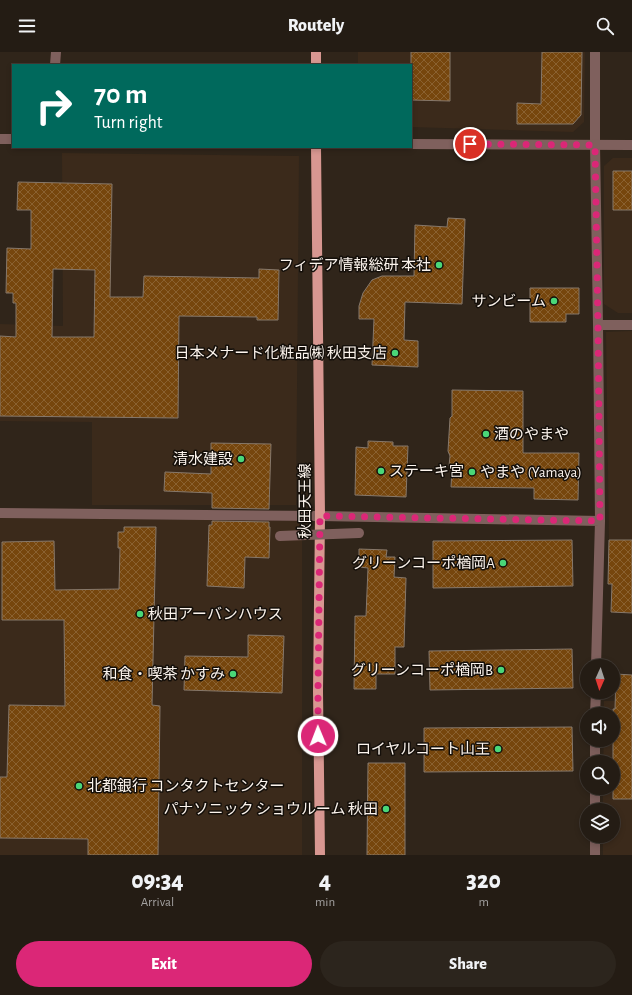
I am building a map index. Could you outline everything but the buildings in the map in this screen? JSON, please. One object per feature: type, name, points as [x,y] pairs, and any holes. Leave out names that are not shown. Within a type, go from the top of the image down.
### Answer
[{"type":"main road","points":[[316,52],[316,64]]},
{"type":"main road","name":"秋田天王線","points":[[316,148],[320,516],[318,691],[320,855]]},
{"type":"street","points":[[56,52],[56,64]]},
{"type":"street","points":[[595,52],[600,521],[596,659]]},
{"type":"street","points":[[0,139],[12,139]]},
{"type":"street","points":[[412,144],[632,145]]},
{"type":"street","points":[[598,325],[632,324]]},
{"type":"street","points":[[0,513],[320,516],[600,521]]},
{"type":"street","points":[[280,536],[359,532]]},
{"type":"street","points":[[595,843],[595,855]]},
{"type":"shaded area","points":[[358,52],[585,52],[584,122],[573,132],[412,127],[412,64],[358,64]]},
{"type":"shaded area","points":[[62,153],[299,156],[296,505],[92,505],[92,422],[0,421],[0,324],[63,326]]},
{"type":"shaded area","points":[[613,158],[632,158],[632,313],[618,313],[604,304],[604,166]]},
{"type":"shaded area","points":[[632,331],[632,540],[609,540],[606,332]]},
{"type":"shaded area","points":[[0,518],[302,521],[302,855],[0,855]]},
{"type":"shaded area","points":[[604,701],[632,701],[632,855],[603,855],[603,843],[620,843],[620,803],[603,803],[603,795],[620,795],[620,755],[603,755],[604,747],[620,747],[620,707],[604,707]]},
{"type":"place","name":"フィデア情報総研 本社","points":[[439,265]]},
{"type":"place","name":"サンビーム","points":[[554,301]]},
{"type":"place","name":"日本メナード化粧品㈱ 秋田支店","points":[[395,353]]},
{"type":"place","name":"酒のやまや","points":[[486,434]]},
{"type":"place","name":"清水建設","points":[[241,459]]},
{"type":"place","name":"ステーキ宮","points":[[381,471]]},
{"type":"place","name":"やまや (Yamaya)","points":[[472,472]]},
{"type":"place","name":"グリーンコーポ楢岡A","points":[[503,563]]},
{"type":"place","name":"秋田アーバンハウス","points":[[140,614]]},
{"type":"place","name":"グリーンコーポ楢岡B","points":[[501,670]]},
{"type":"place","name":"和食・喫茶 かすみ","points":[[233,674]]},
{"type":"place","name":"ロイヤルコート山王","points":[[498,749]]},
{"type":"place","name":"北都銀行 コンタクトセンター","points":[[79,786]]},
{"type":"place","name":"パナソニック ショウルーム 秋田","points":[[386,809]]},
{"type":"route","points":[[318,736],[320,516],[600,521],[595,145],[470,144]]}]
